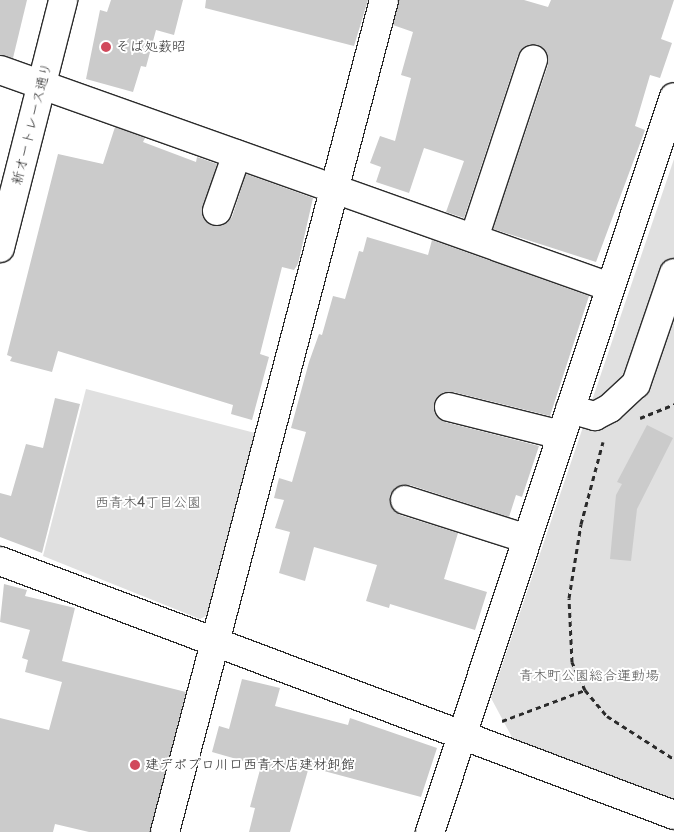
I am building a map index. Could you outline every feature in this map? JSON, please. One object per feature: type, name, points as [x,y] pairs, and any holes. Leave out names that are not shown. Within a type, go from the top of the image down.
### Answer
[{"type":"street","name":"新オートレース通り","points":[[0,248],[63,0]]},
{"type":"street","points":[[166,832],[333,188],[384,0]]},
{"type":"street","points":[[474,238],[533,60]]},
{"type":"street","points":[[0,70],[610,287]]},
{"type":"street","points":[[430,832],[674,97]]},
{"type":"street","points":[[217,211],[237,154]]},
{"type":"street","points":[[570,409],[594,416],[610,408],[636,384],[674,273]]},
{"type":"street","points":[[449,407],[561,436]]},
{"type":"street","points":[[405,500],[527,539]]},
{"type":"street","points":[[0,561],[674,815]]},
{"type":"path","points":[[637,420],[674,404]]},
{"type":"path","points":[[606,437],[602,444],[582,524],[569,598],[572,662],[585,690],[607,716],[674,758]]},
{"type":"path","points":[[462,736],[585,690]]},
{"type":"green space","name":"青木町公園総合運動場","points":[[674,159],[674,801],[513,739],[491,698]]},
{"type":"green space","name":"西青木4丁目公園","points":[[86,389],[255,433],[214,612],[200,619],[43,556]]},
{"type":"building","points":[[0,0],[27,0],[13,58],[0,55]]},
{"type":"building","points":[[111,0],[183,0],[174,35],[156,30],[146,67],[141,66],[133,92],[86,79],[100,10],[107,12]]},
{"type":"building","points":[[206,0],[368,0],[354,46],[205,8]]},
{"type":"building","points":[[399,0],[524,0],[548,7],[551,0],[674,0],[661,39],[672,43],[660,78],[650,75],[635,126],[645,130],[596,262],[493,229],[548,65],[548,56],[538,45],[529,45],[518,55],[464,218],[446,212],[464,161],[424,148],[409,193],[376,182],[381,167],[370,163],[380,136],[395,141],[411,78],[401,75],[413,32],[393,25]]},
{"type":"building","points":[[115,127],[145,138],[143,142],[196,162],[197,157],[217,164],[202,213],[212,226],[227,223],[232,217],[246,174],[313,198],[298,264],[294,270],[282,267],[260,354],[269,357],[252,420],[231,414],[233,405],[58,351],[52,372],[10,361],[12,357],[7,355],[58,154],[103,164]]},
{"type":"building","points":[[367,237],[428,255],[432,240],[589,296],[550,416],[453,392],[444,392],[434,403],[434,412],[445,422],[539,446],[522,497],[516,495],[509,517],[410,485],[401,485],[390,495],[390,504],[400,515],[458,533],[444,579],[487,592],[475,630],[390,604],[389,608],[366,601],[377,565],[314,547],[305,581],[279,573],[290,532],[275,528],[284,500],[274,498],[279,478],[292,482],[306,432],[291,428],[309,362],[319,334],[322,335],[333,296],[345,299],[359,251],[363,252]]},
{"type":"building","points":[[55,398],[80,404],[42,553],[0,537],[0,493],[11,496],[26,444],[43,448]]},
{"type":"building","points":[[647,425],[673,438],[637,509],[631,561],[610,559],[616,495],[622,484],[617,482]]},
{"type":"building","points":[[4,584],[27,590],[25,596],[75,608],[62,661],[186,692],[150,832],[89,832],[55,824],[53,832],[0,832],[0,718],[49,730],[62,682],[25,672],[28,660],[22,658],[30,630],[0,622]]},
{"type":"building","points":[[242,679],[280,688],[275,706],[348,725],[350,718],[437,748],[421,797],[309,767],[290,832],[249,832],[255,808],[250,807],[261,766],[212,752],[219,726],[229,729]]},
{"type":"place","name":"そば処薮昭","points":[[106,47]]},
{"type":"place","name":"建デポプロ川口西青木店建材卸館","points":[[135,765]]}]
